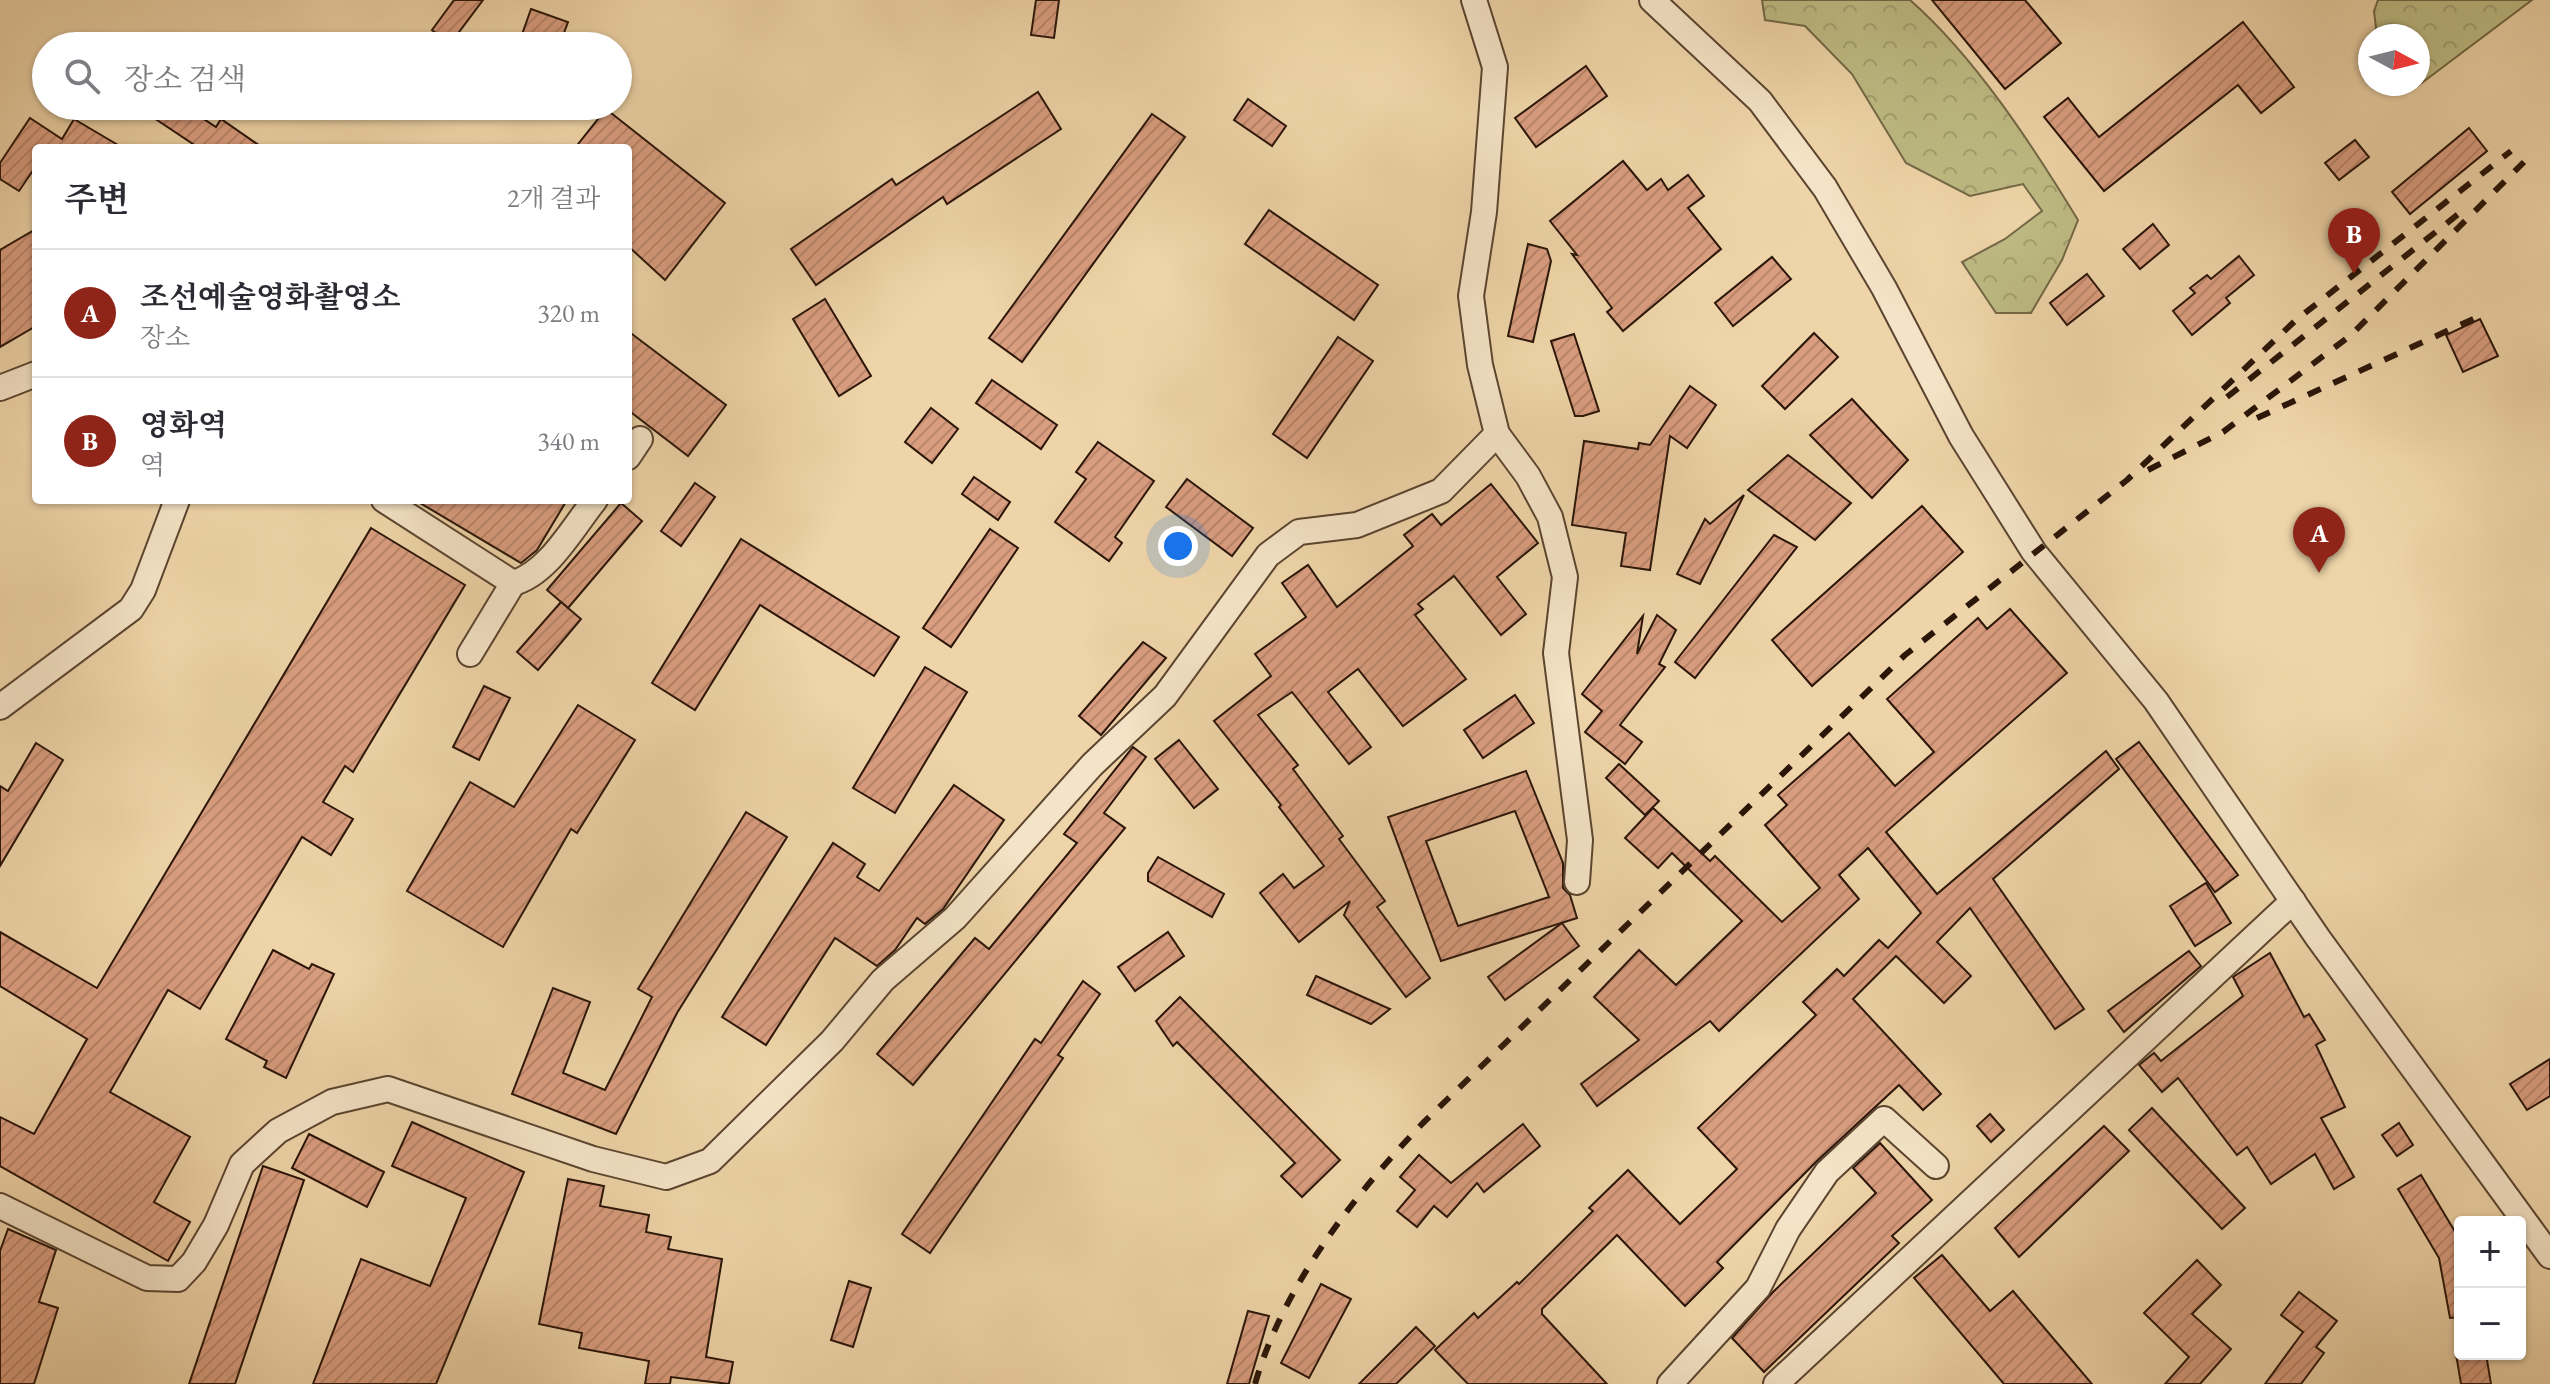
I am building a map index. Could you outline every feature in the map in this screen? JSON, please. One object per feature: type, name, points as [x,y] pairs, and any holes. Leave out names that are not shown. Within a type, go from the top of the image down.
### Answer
[{"type":"street","points":[[1474,0],[1495,67],[1484,212],[1471,296],[1480,365],[1497,434],[1528,476],[1550,517],[1565,577],[1556,653],[1580,840],[1577,882]]},
{"type":"street","points":[[1652,0],[1760,101],[1825,188],[1884,288],[1961,436],[2034,552],[2156,701],[2293,901],[2550,1256]]},
{"type":"street","points":[[0,388],[32,376]]},
{"type":"street","points":[[0,1206],[147,1278],[178,1279],[194,1262],[216,1225],[242,1164],[278,1131],[332,1102],[388,1089],[593,1159],[666,1177],[710,1161],[832,1041],[883,980],[955,918],[1092,765],[1165,696],[1268,555],[1299,532],[1357,525],[1441,491],[1497,434]]},
{"type":"street","points":[[0,707],[131,609],[143,590],[175,504]]},
{"type":"street","points":[[390,504],[513,583]]},
{"type":"street","points":[[470,654],[513,583],[525,580],[542,565],[592,504]]},
{"type":"street","points":[[1776,1384],[2293,901]]},
{"type":"street","points":[[1670,1384],[1758,1288],[1788,1229],[1827,1172],[1884,1119],[1936,1166]]},
{"type":"green space","points":[[1762,0],[1910,0],[1957,48],[2002,104],[2078,220],[2062,260],[2031,313],[1996,313],[1962,262],[2005,239],[2042,211],[2023,184],[1970,196],[1906,163],[1852,74],[1805,26],[1765,20]]},
{"type":"green space","points":[[2378,0],[2532,0],[2430,77],[2430,24],[2376,24],[2374,11]]},
{"type":"building","points":[[454,0],[483,0],[459,32],[432,30]]},
{"type":"building","points":[[1036,0],[1059,0],[1054,38],[1031,35]]},
{"type":"building","points":[[1932,0],[2025,0],[2061,43],[2005,89]]},
{"type":"building","points":[[531,9],[568,22],[564,32],[523,32]]},
{"type":"building","points":[[2243,22],[2294,87],[2261,113],[2238,85],[2104,191],[2044,117],[2068,98],[2099,137]]},
{"type":"building","points":[[1586,66],[1607,96],[1536,147],[1515,118]]},
{"type":"building","points":[[1038,92],[1061,129],[947,204],[943,197],[816,285],[791,249],[892,179],[896,185]]},
{"type":"building","points":[[1248,99],[1286,126],[1272,146],[1234,120]]},
{"type":"building","points":[[1152,114],[1185,137],[1022,362],[989,338]]},
{"type":"building","points":[[30,118],[62,139],[76,120],[116,144],[32,144],[32,172],[19,191],[0,179],[0,163]]},
{"type":"building","points":[[157,120],[205,120],[216,127],[222,120],[257,144],[193,144]]},
{"type":"building","points":[[597,120],[620,120],[725,203],[665,280],[632,250],[632,144],[578,144]]},
{"type":"building","points":[[2469,128],[2487,151],[2410,214],[2392,192]]},
{"type":"building","points":[[2355,140],[2369,157],[2339,180],[2325,163]]},
{"type":"building","points":[[1623,161],[1647,190],[1661,179],[1668,190],[1688,175],[1704,196],[1688,208],[1721,249],[1623,331],[1607,312],[1612,308],[1572,254],[1577,255],[1550,221]]},
{"type":"building","points":[[1269,210],[1378,285],[1354,320],[1245,244]]},
{"type":"building","points":[[2153,224],[2169,245],[2140,269],[2123,249]]},
{"type":"building","points":[[32,231],[32,328],[0,347],[0,250]]},
{"type":"building","points":[[1528,244],[1547,249],[1551,261],[1533,342],[1508,336]]},
{"type":"building","points":[[2239,256],[2254,275],[2226,298],[2230,303],[2192,335],[2173,311],[2195,293],[2190,288],[2207,275],[2211,279]]},
{"type":"building","points":[[1772,257],[1791,279],[1733,326],[1715,303]]},
{"type":"building","points":[[2087,274],[2104,296],[2067,325],[2050,303]]},
{"type":"building","points":[[825,299],[871,376],[839,396],[793,319]]},
{"type":"building","points":[[2480,319],[2498,356],[2463,372],[2446,335]]},
{"type":"building","points":[[1814,333],[1838,357],[1785,409],[1762,386]]},
{"type":"building","points":[[632,334],[726,405],[688,456],[632,413]]},
{"type":"building","points":[[1574,334],[1599,411],[1583,416],[1575,416],[1551,341]]},
{"type":"building","points":[[1338,337],[1373,361],[1307,458],[1273,434]]},
{"type":"building","points":[[992,380],[1057,425],[1041,449],[976,403]]},
{"type":"building","points":[[1690,386],[1716,405],[1687,448],[1670,436],[1650,570],[1621,566],[1626,533],[1572,525],[1584,441],[1638,449],[1639,443],[1650,445]]},
{"type":"building","points":[[1852,399],[1908,460],[1872,498],[1810,435]]},
{"type":"building","points":[[931,408],[958,429],[932,463],[905,442]]},
{"type":"building","points":[[1098,442],[1154,481],[1115,537],[1122,543],[1109,561],[1055,522],[1086,479],[1076,472]]},
{"type":"building","points":[[1788,455],[1851,503],[1815,540],[1748,490]]},
{"type":"building","points":[[974,477],[1010,502],[998,520],[962,494]]},
{"type":"building","points":[[1187,479],[1253,528],[1232,556],[1166,507]]},
{"type":"building","points":[[695,483],[715,497],[681,546],[661,531]]},
{"type":"building","points":[[1491,484],[1538,543],[1497,577],[1526,614],[1501,635],[1454,576],[1418,604],[1423,609],[1415,615],[1466,679],[1403,726],[1358,669],[1328,692],[1371,747],[1349,764],[1292,692],[1258,715],[1298,765],[1293,769],[1343,836],[1339,839],[1385,901],[1377,907],[1430,978],[1406,997],[1344,915],[1350,901],[1299,942],[1260,893],[1283,874],[1294,888],[1324,866],[1279,807],[1281,805],[1214,721],[1271,676],[1255,654],[1306,617],[1282,583],[1308,565],[1337,607],[1413,546],[1404,535],[1432,514],[1441,525]]},
{"type":"building","points":[[1744,495],[1700,584],[1677,574],[1705,519],[1710,524]]},
{"type":"building","points":[[422,504],[565,504],[537,550],[521,563]]},
{"type":"building","points":[[620,504],[642,521],[568,608],[547,590]]},
{"type":"building","points":[[1922,506],[1963,552],[1812,686],[1772,640]]},
{"type":"building","points":[[371,528],[465,585],[353,772],[345,766],[323,802],[353,819],[331,855],[302,837],[200,1009],[168,990],[110,1092],[190,1137],[154,1202],[190,1222],[168,1261],[0,1166],[0,1117],[34,1134],[87,1039],[0,986],[0,932],[97,988]]},
{"type":"building","points":[[990,529],[1018,548],[951,647],[923,628]]},
{"type":"building","points":[[1774,535],[1797,547],[1695,678],[1675,662]]},
{"type":"building","points":[[741,539],[899,637],[874,676],[760,605],[695,710],[652,683]]},
{"type":"building","points":[[561,602],[581,619],[538,670],[517,652]]},
{"type":"building","points":[[2010,609],[2067,673],[1886,832],[1937,894],[2106,751],[2119,769],[1993,879],[2084,1009],[2055,1029],[1970,908],[1937,942],[1971,976],[1944,1003],[1896,956],[1853,999],[1941,1094],[1923,1110],[1899,1085],[1817,1161],[1717,1262],[1723,1268],[1685,1306],[1617,1235],[1542,1309],[1542,1314],[1607,1384],[1468,1384],[1435,1350],[1474,1313],[1478,1318],[1517,1282],[1519,1284],[1593,1211],[1589,1208],[1628,1170],[1680,1224],[1737,1169],[1698,1128],[1816,1015],[1803,1002],[1837,969],[1844,976],[1879,940],[1888,948],[1921,913],[1868,848],[1839,875],[1859,899],[1719,1031],[1710,1021],[1597,1106],[1581,1084],[1639,1040],[1594,997],[1639,950],[1676,985],[1742,921],[1672,853],[1658,868],[1625,838],[1653,808],[1710,861],[1715,856],[1782,922],[1820,888],[1765,825],[1787,805],[1778,795],[1849,733],[1895,786],[1934,752],[1887,699],[1978,618],[1987,629]]},
{"type":"building","points":[[1657,615],[1676,630],[1659,664],[1665,667],[1620,725],[1642,742],[1625,764],[1585,732],[1602,711],[1582,694],[1643,616],[1637,654]]},
{"type":"building","points":[[1143,642],[1166,658],[1101,735],[1079,716]]},
{"type":"building","points":[[925,667],[967,692],[895,813],[853,788]]},
{"type":"building","points":[[484,686],[510,698],[479,760],[453,747]]},
{"type":"building","points":[[1515,695],[1534,723],[1483,758],[1464,730]]},
{"type":"building","points":[[578,705],[635,740],[577,833],[571,829],[503,947],[407,891],[470,782],[514,807]]},
{"type":"building","points":[[1179,740],[1218,789],[1194,808],[1155,759]]},
{"type":"building","points":[[2139,742],[2238,875],[2215,892],[2116,759]]},
{"type":"building","points":[[36,743],[63,760],[0,866],[0,786],[8,791]]},
{"type":"building","points":[[1133,747],[1146,757],[1104,813],[1125,828],[913,1085],[877,1054],[975,938],[989,949],[1077,843],[1064,834]]},
{"type":"building","points":[[1619,764],[1659,801],[1645,815],[1606,778]]},
{"type":"building","points":[[1526,771],[1563,863],[1563,888],[1570,895],[1577,918],[1441,961],[1388,817]],"holes":[[[1515,811],[1549,897],[1458,926],[1426,841]]]},
{"type":"building","points":[[954,785],[1004,820],[943,909],[925,924],[917,918],[895,950],[877,966],[835,938],[766,1045],[722,1017],[833,843],[865,864],[857,877],[879,891]]},
{"type":"building","points":[[746,812],[787,837],[677,1013],[616,1134],[512,1094],[553,988],[590,1002],[563,1073],[605,1090],[652,997],[638,989]]},
{"type":"building","points":[[1158,857],[1224,894],[1212,917],[1148,881],[1148,873]]},
{"type":"building","points":[[2206,883],[2231,923],[2195,946],[2170,906]]},
{"type":"building","points":[[1562,923],[1579,946],[1505,1000],[1488,977]]},
{"type":"building","points":[[1168,932],[1184,956],[1135,991],[1118,967]]},
{"type":"building","points":[[273,950],[309,969],[312,964],[334,974],[286,1078],[264,1067],[267,1061],[226,1039]]},
{"type":"building","points":[[2189,951],[2201,966],[2124,1032],[2108,1011]]},
{"type":"building","points":[[2270,953],[2304,1017],[2309,1014],[2325,1040],[2316,1045],[2345,1107],[2321,1118],[2354,1177],[2334,1189],[2315,1154],[2271,1184],[2247,1147],[2237,1155],[2178,1078],[2162,1092],[2139,1065],[2154,1053],[2161,1061],[2243,996],[2233,977]]},
{"type":"building","points":[[1316,976],[1390,1009],[1371,1024],[1307,995]]},
{"type":"building","points":[[1083,981],[1100,994],[1058,1055],[1063,1058],[930,1253],[902,1234],[1035,1039],[1041,1043]]},
{"type":"building","points":[[1180,997],[1340,1160],[1302,1197],[1281,1176],[1295,1163],[1177,1042],[1173,1046],[1156,1021]]},
{"type":"building","points":[[2550,1059],[2550,1096],[2527,1110],[2510,1084]]},
{"type":"building","points":[[2152,1108],[2245,1208],[2222,1229],[2129,1130]]},
{"type":"building","points":[[1990,1114],[2004,1130],[1991,1142],[1977,1126]]},
{"type":"building","points":[[412,1122],[524,1172],[436,1384],[313,1384],[361,1259],[430,1286],[466,1198],[392,1166]]},
{"type":"building","points":[[2399,1123],[2413,1145],[2397,1156],[2382,1135]]},
{"type":"building","points":[[1523,1124],[1540,1146],[1484,1192],[1477,1183],[1447,1217],[1434,1206],[1417,1227],[1397,1211],[1415,1190],[1400,1177],[1419,1155],[1451,1183]]},
{"type":"building","points":[[2104,1126],[2129,1151],[2019,1257],[1995,1228]]},
{"type":"building","points":[[309,1134],[384,1172],[367,1207],[292,1168]]},
{"type":"building","points":[[1880,1143],[1932,1200],[1892,1236],[1899,1243],[1764,1372],[1732,1338],[1773,1292],[1876,1193],[1853,1168]]},
{"type":"building","points":[[263,1166],[304,1180],[235,1384],[189,1384]]},
{"type":"building","points":[[2421,1175],[2454,1230],[2454,1318],[2450,1318],[2439,1258],[2398,1189]]},
{"type":"building","points":[[568,1179],[604,1186],[600,1206],[649,1215],[646,1232],[671,1237],[668,1249],[722,1259],[706,1357],[733,1362],[729,1384],[671,1377],[670,1384],[645,1384],[649,1361],[579,1348],[582,1333],[539,1324]]},
{"type":"building","points":[[8,1229],[56,1250],[39,1302],[58,1308],[34,1384],[0,1384],[0,1251]]},
{"type":"building","points":[[1942,1255],[1990,1311],[2013,1291],[2092,1384],[2004,1384],[1914,1278]]},
{"type":"building","points":[[2197,1260],[2221,1285],[2192,1314],[2231,1349],[2200,1384],[2165,1384],[2189,1357],[2144,1313]]},
{"type":"building","points":[[849,1281],[871,1288],[853,1347],[831,1340]]},
{"type":"building","points":[[1321,1284],[1351,1299],[1309,1378],[1281,1363]]},
{"type":"building","points":[[2299,1292],[2337,1321],[2316,1347],[2324,1353],[2301,1384],[2265,1384],[2303,1332],[2281,1315]]},
{"type":"building","points":[[1248,1311],[1269,1316],[1249,1384],[1227,1384]]},
{"type":"building","points":[[1416,1327],[1435,1346],[1396,1384],[1359,1384]]},
{"type":"building","points":[[2457,1360],[2487,1360],[2491,1384],[2461,1384]]},
{"type":"railway","points":[[1255,1384],[1267,1348],[1302,1277],[1347,1211],[1423,1123],[1905,655],[2127,480],[2296,320],[2511,151]]},
{"type":"railway","points":[[2148,470],[2223,432],[2351,335],[2524,162]]},
{"type":"railway","points":[[2227,397],[2466,208]]},
{"type":"railway","points":[[2257,418],[2482,315]]},
{"type":"place","name":"영화역","points":[[2354,274]]},
{"type":"place","name":"조선예술영화촬영소","points":[[2319,573]]}]
